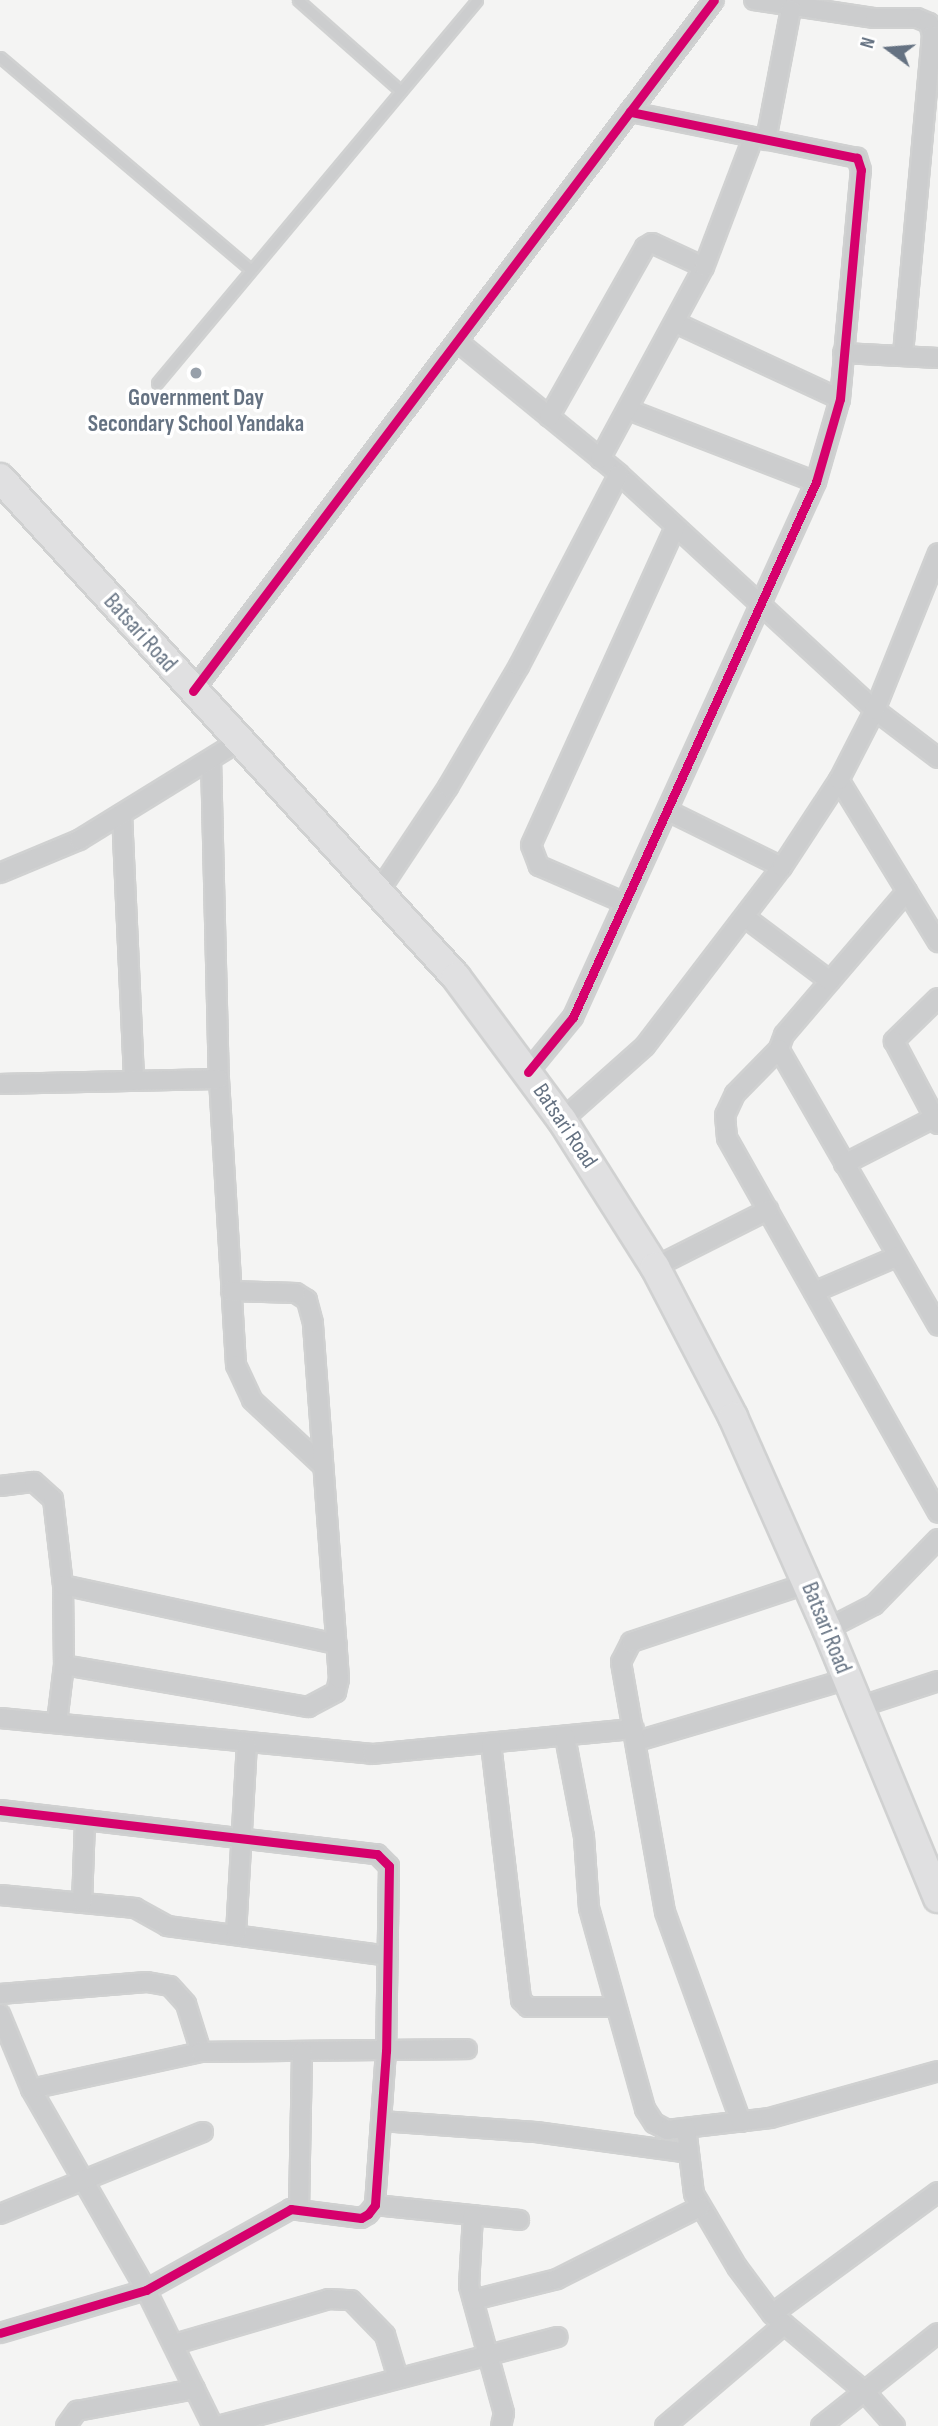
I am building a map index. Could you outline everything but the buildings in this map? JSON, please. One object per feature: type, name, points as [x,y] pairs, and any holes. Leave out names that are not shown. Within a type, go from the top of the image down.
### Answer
[{"type":"main road","name":"Batsari Road","points":[[0,478],[456,977],[562,1120],[655,1268],[733,1417],[808,1583],[938,1898]]},
{"type":"street","points":[[193,691],[714,0]]},
{"type":"street","points":[[754,0],[791,9],[917,18],[929,23],[933,74],[903,356]]},
{"type":"street","points":[[600,458],[676,323],[704,267],[760,139],[791,9]]},
{"type":"street","points":[[528,1072],[573,1017],[816,482],[840,399],[861,170],[857,158],[630,112]]},
{"type":"street","points":[[549,417],[645,247],[652,243],[704,267]]},
{"type":"street","points":[[676,323],[840,399]]},
{"type":"street","points":[[458,342],[619,474],[874,710],[938,758]]},
{"type":"street","points":[[843,353],[938,358]]},
{"type":"street","points":[[629,410],[816,482]]},
{"type":"street","points":[[379,891],[448,787],[519,666],[619,474]]},
{"type":"street","points":[[625,903],[539,866],[531,845],[675,527]]},
{"type":"street","points":[[562,1120],[645,1046],[746,918],[782,867],[839,779],[874,710],[938,553]]},
{"type":"street","points":[[0,873],[79,840],[239,741]]},
{"type":"street","points":[[211,759],[219,1079],[236,1365],[252,1400],[322,1465]]},
{"type":"street","points":[[839,779],[938,942]]},
{"type":"street","points":[[668,811],[782,867]]},
{"type":"street","points":[[122,814],[134,1081]]},
{"type":"street","points":[[907,891],[784,1035],[779,1049],[735,1094],[725,1115],[727,1138],[938,1513]]},
{"type":"street","points":[[746,918],[830,981]]},
{"type":"street","points":[[844,1164],[936,1121],[894,1041],[938,998]]},
{"type":"street","points":[[779,1049],[938,1325]]},
{"type":"street","points":[[0,1084],[219,1079]]},
{"type":"street","points":[[655,1268],[768,1210]]},
{"type":"street","points":[[814,1292],[898,1256]]},
{"type":"street","points":[[64,1665],[308,1707],[336,1692],[337,1644],[307,1300],[296,1293],[231,1291]]},
{"type":"street","points":[[0,1486],[20,1481],[46,1489],[53,1500],[63,1586],[64,1665],[57,1722]]},
{"type":"street","points":[[827,1629],[874,1605],[938,1539]]},
{"type":"street","points":[[741,2122],[665,1912],[636,1735],[621,1662],[631,1642],[808,1583]]},
{"type":"street","points":[[63,1586],[337,1644]]},
{"type":"street","points":[[0,1718],[57,1722],[247,1745],[394,1754],[565,1737],[636,1735],[847,1679]]},
{"type":"street","points":[[859,1707],[938,1681]]},
{"type":"street","points":[[565,1737],[583,1837],[589,1908],[645,2109],[667,2130],[770,2118],[938,2071]]},
{"type":"street","points":[[491,1744],[521,2000],[528,2007],[616,2007]]},
{"type":"street","points":[[236,1934],[247,1745]]},
{"type":"street","points":[[0,1810],[385,1858],[389,1866],[386,2051],[374,2205],[361,2218],[299,2210],[263,2221],[146,2290],[0,2333]]},
{"type":"street","points":[[82,1903],[85,1821]]},
{"type":"street","points":[[0,1895],[135,1908],[167,1926],[388,1956]]},
{"type":"street","points":[[0,1994],[147,1982],[170,1986],[186,2004],[201,2052]]},
{"type":"street","points":[[0,2014],[31,2089],[146,2290],[175,2344],[213,2426]]},
{"type":"street","points":[[31,2089],[201,2052],[467,2049]]},
{"type":"street","points":[[299,2210],[302,2052]]},
{"type":"street","points":[[381,2121],[537,2132],[689,2152]]},
{"type":"street","points":[[686,2128],[700,2207],[779,2319],[864,2391],[895,2426]]},
{"type":"street","points":[[0,2214],[203,2132]]},
{"type":"street","points":[[665,2426],[779,2319],[938,2192]]},
{"type":"street","points":[[374,2205],[519,2220]]},
{"type":"street","points":[[473,2301],[557,2279],[700,2207]]},
{"type":"street","points":[[473,2215],[469,2262],[473,2301],[504,2413],[501,2426]]},
{"type":"street","points":[[175,2344],[329,2299],[351,2300],[385,2335],[398,2378]]},
{"type":"street","points":[[821,2426],[938,2333]]},
{"type":"street","points":[[218,2426],[558,2337]]},
{"type":"street","points":[[66,2426],[77,2411],[195,2389]]},
{"type":"lane","points":[[298,0],[401,91]]},
{"type":"lane","points":[[157,383],[477,0]]},
{"type":"lane","points":[[0,57],[251,270]]},
{"type":"cycle path","points":[[193,691],[714,0]]},
{"type":"cycle path","points":[[528,1072],[573,1017],[816,482],[840,399],[861,170],[857,158],[630,112]]},
{"type":"cycle path","points":[[0,1810],[377,1854],[389,1866],[386,2051],[375,2205],[368,2214],[361,2218],[291,2209],[146,2290],[0,2333]]},
{"type":"place","name":"Government Day Secondary School Yandaka","points":[[196,373]]}]
